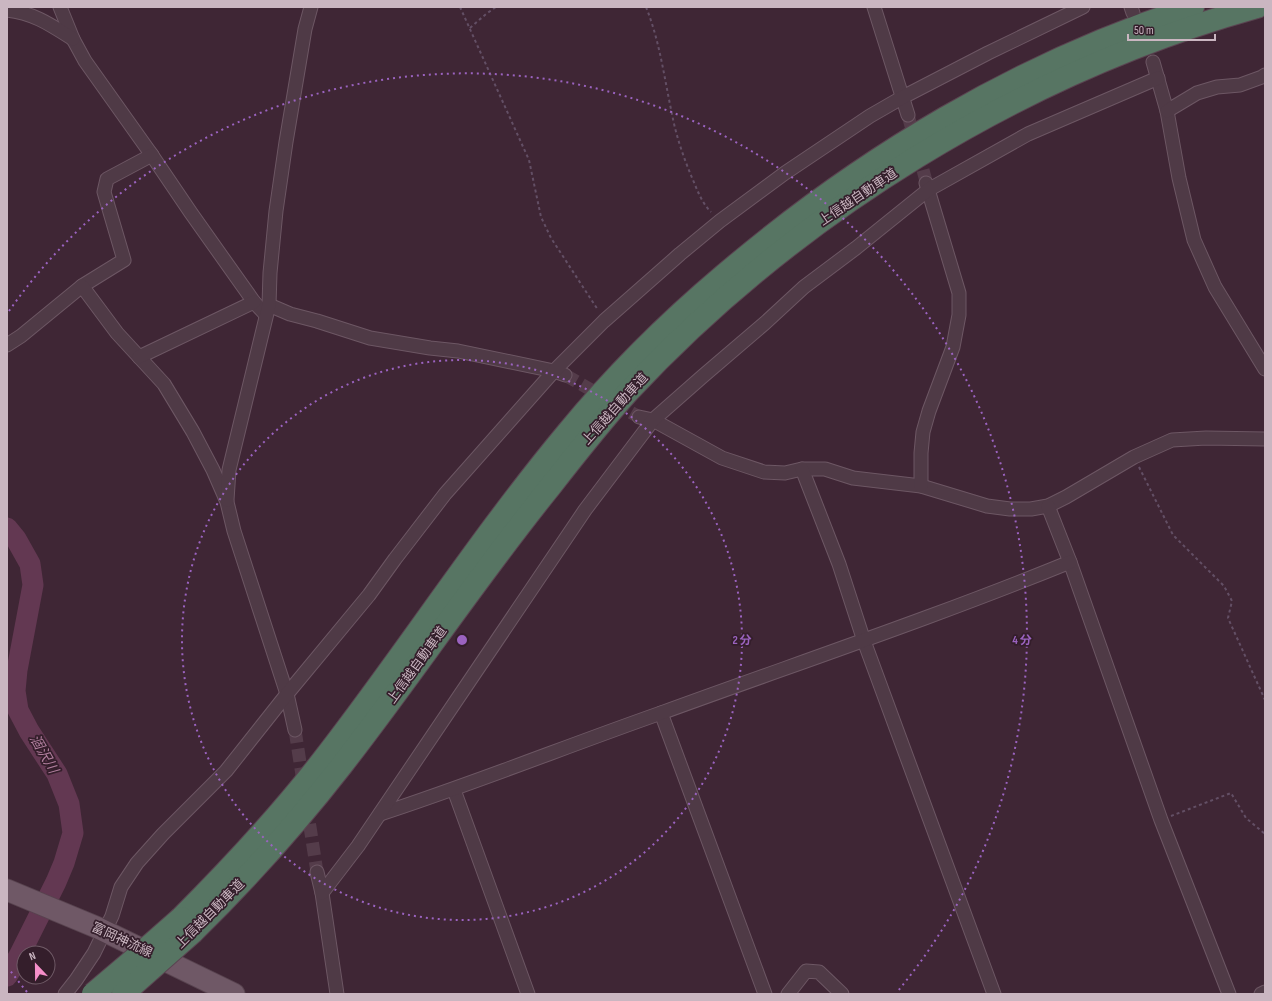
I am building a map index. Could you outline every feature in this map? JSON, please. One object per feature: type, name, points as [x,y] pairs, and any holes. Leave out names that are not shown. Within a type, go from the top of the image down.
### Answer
[{"type":"highway","name":"上信越自動車道","points":[[122,994],[187,925],[219,880],[256,840],[328,753],[530,478],[569,430],[611,382],[652,340],[695,300],[786,224],[883,156],[930,127],[1028,74],[1071,54],[1127,31],[1193,7]]},
{"type":"highway","name":"上信越自動車道","points":[[93,994],[139,955],[187,925],[232,894],[267,856],[348,758],[514,532],[548,488],[627,393],[670,349],[765,265],[801,236],[898,169],[990,116],[1040,90],[1133,49],[1182,30],[1256,7]]},
{"type":"main road","name":"富岡神流線","points":[[7,890],[100,929],[234,994]]},
{"type":"street","points":[[60,7],[73,39],[85,61],[254,302],[268,310],[317,321],[370,338],[458,351],[559,373]]},
{"type":"street","points":[[227,502],[229,470],[268,310],[276,211],[305,29],[311,7]]},
{"type":"street","points":[[874,7],[908,115]]},
{"type":"street","points":[[65,994],[94,953],[100,929],[112,916],[121,887],[137,863],[163,834],[226,771],[287,694],[369,595],[394,559],[445,494],[559,373],[604,321],[720,221],[785,173],[850,129],[903,97],[988,53],[1084,7]]},
{"type":"street","points":[[7,10],[33,16],[49,23],[73,39]]},
{"type":"street","points":[[1152,62],[1167,111],[1179,178],[1194,240],[1215,287],[1265,369]]},
{"type":"street","points":[[1167,111],[1197,93],[1217,87],[1240,85],[1262,78],[1265,75]]},
{"type":"street","points":[[322,893],[358,846],[380,814],[585,510],[653,420],[765,323],[804,287],[856,248],[927,186],[1028,134],[1158,78]]},
{"type":"street","points":[[7,345],[21,336],[82,286],[124,260],[104,192],[107,179],[152,155]]},
{"type":"street","points":[[921,486],[921,453],[923,432],[952,347],[959,315],[959,293],[927,186]]},
{"type":"street","points":[[82,286],[116,333],[164,384],[193,432],[227,502],[234,531],[287,694],[295,730]]},
{"type":"street","points":[[139,357],[254,302]]},
{"type":"street","points":[[639,417],[653,420],[722,458],[764,472],[785,473],[802,469],[825,469],[853,478],[921,486],[987,506],[1017,510],[1048,506],[1066,498],[1134,458],[1172,440],[1206,438],[1265,439]]},
{"type":"street","points":[[802,469],[839,564],[864,641],[994,994]]},
{"type":"street","points":[[1048,506],[1070,562],[1161,820],[1229,994]]},
{"type":"street","points":[[380,814],[454,790],[660,713],[864,641],[1070,562]]},
{"type":"street","points":[[660,713],[765,994]]},
{"type":"street","points":[[454,790],[528,994]]},
{"type":"street","points":[[317,872],[322,893],[337,994]]},
{"type":"street","points":[[788,994],[806,971],[820,972],[842,994]]},
{"type":"street","points":[[1261,994],[1265,992]]},
{"type":"path","points":[[460,7],[529,160],[541,217],[551,238],[601,314],[604,321]]},
{"type":"path","points":[[470,28],[496,7]]},
{"type":"path","points":[[646,7],[652,21],[665,75],[672,114],[685,161],[705,206],[720,221]]},
{"type":"path","points":[[1134,458],[1173,535],[1224,586],[1232,600],[1228,618],[1265,700]]},
{"type":"path","points":[[1161,820],[1231,792],[1246,818],[1265,834]]},
{"type":"waterway","name":"涸沢川","points":[[7,528],[16,539],[30,564],[33,585],[17,670],[15,691],[18,710],[29,731],[57,774],[69,804],[73,833],[64,863],[56,882],[19,956],[7,976]]},
{"type":"tunnel","points":[[908,115],[926,181]]},
{"type":"tunnel","points":[[565,375],[639,417]]},
{"type":"tunnel","points":[[295,730],[317,872]]}]
